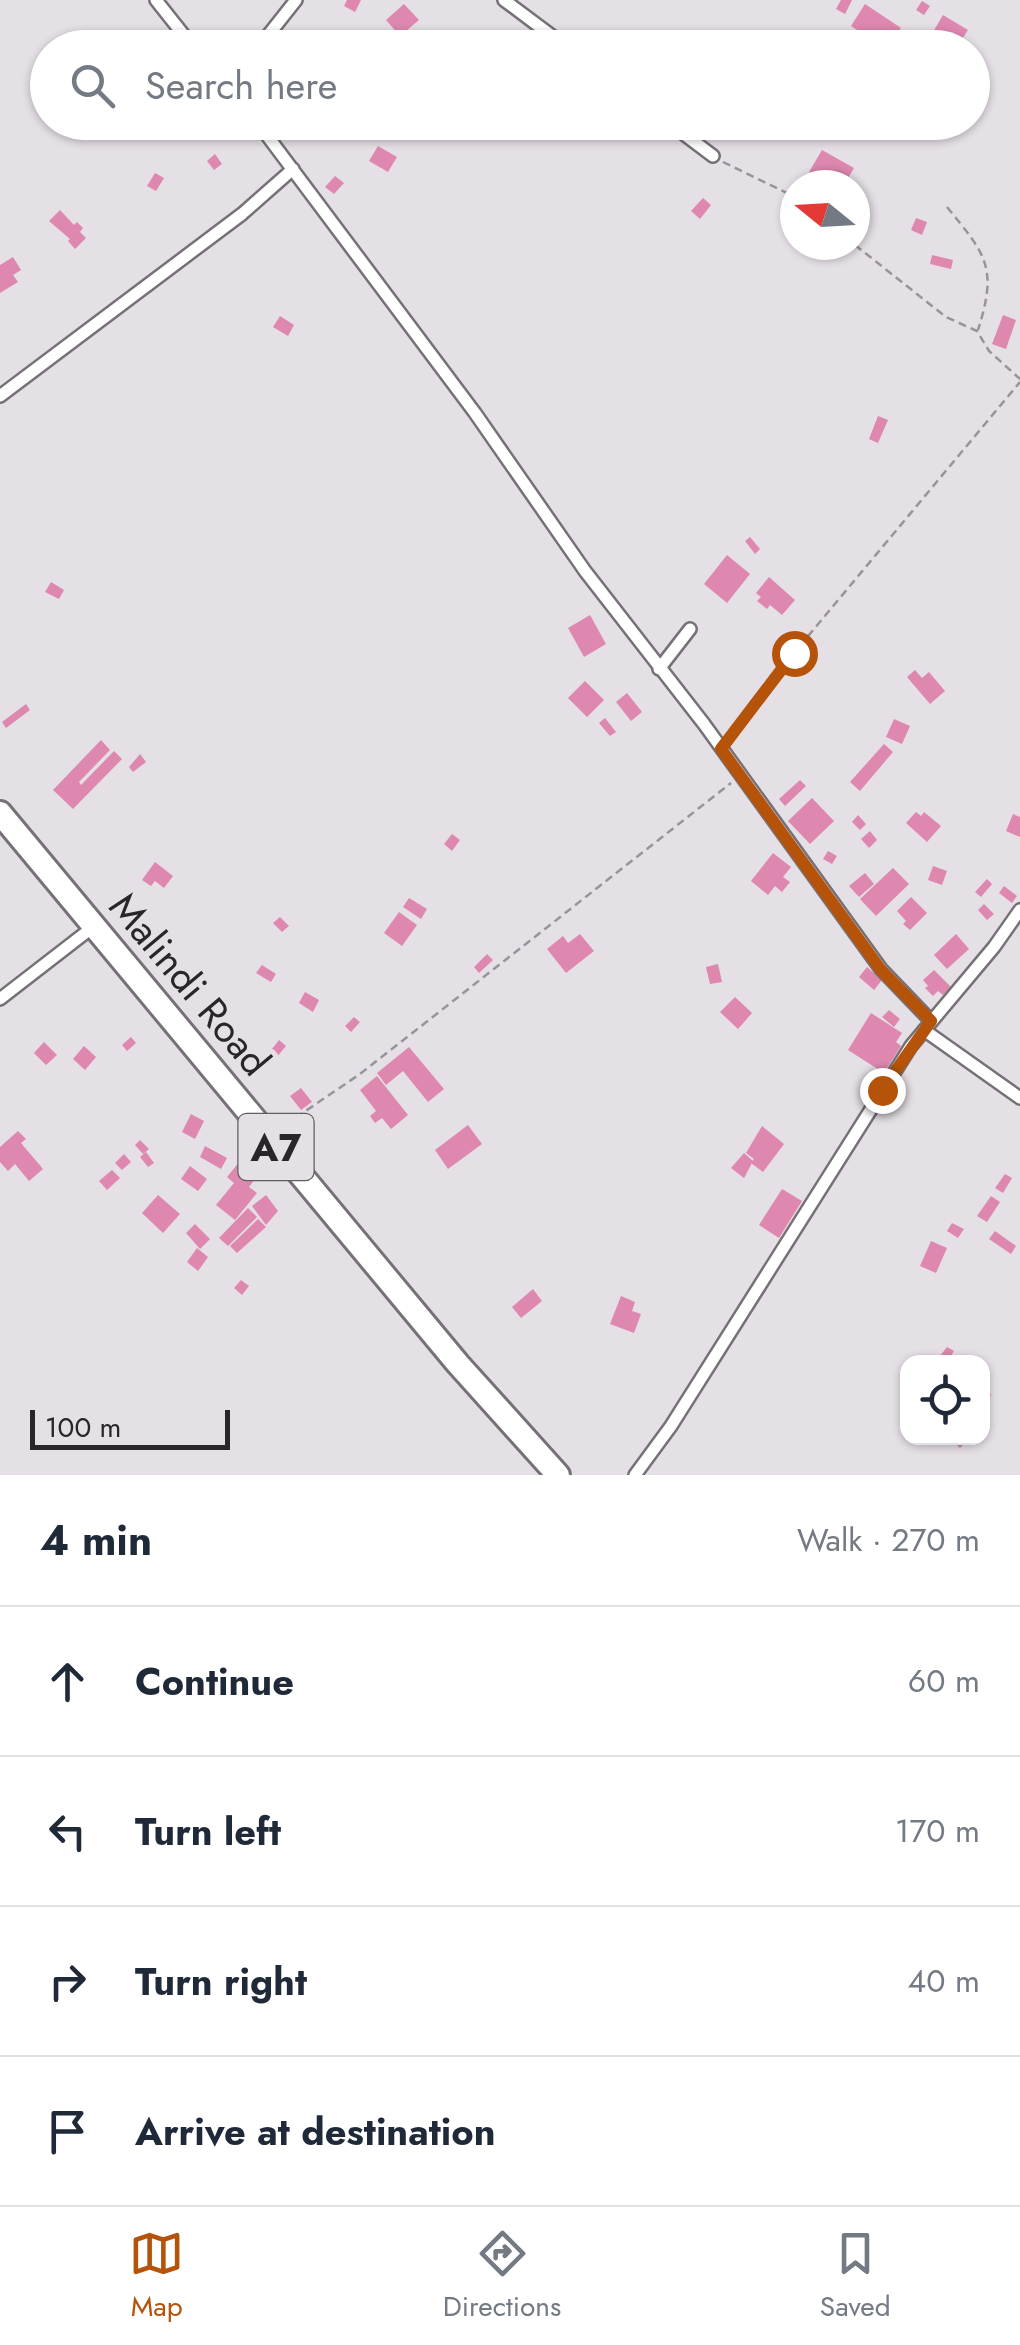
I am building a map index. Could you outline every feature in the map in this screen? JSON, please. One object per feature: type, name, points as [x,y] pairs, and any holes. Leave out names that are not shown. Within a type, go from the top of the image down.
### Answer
[{"type":"highway","name":"Malindi Road","points":[[0,813],[458,1364],[558,1475]]},
{"type":"street","points":[[156,0],[180,30]]},
{"type":"street","points":[[272,30],[296,0]]},
{"type":"street","points":[[504,0],[544,30]]},
{"type":"street","points":[[270,140],[475,413],[566,544],[881,970],[927,1025],[1020,1098]]},
{"type":"street","points":[[692,140],[713,156]]},
{"type":"street","points":[[0,396],[242,214],[292,169]]},
{"type":"street","points":[[659,669],[690,628]]},
{"type":"street","points":[[636,1475],[672,1426],[868,1110],[927,1025],[994,948],[1020,910]]},
{"type":"street","points":[[0,999],[93,927]]},
{"type":"path","points":[[713,156],[780,190]]},
{"type":"path","points":[[947,207],[984,254],[984,308],[977,332]]},
{"type":"path","points":[[721,749],[794,653],[1020,381],[977,332],[946,317],[870,256]]},
{"type":"path","points":[[268,1138],[360,1074],[740,776]]},
{"type":"building","points":[[347,0],[361,0],[355,12],[344,6]]},
{"type":"building","points":[[841,0],[852,0],[845,14],[836,9]]},
{"type":"building","points":[[922,1],[930,6],[924,15],[916,10]]},
{"type":"building","points":[[404,4],[419,20],[407,30],[395,30],[386,20]]},
{"type":"building","points":[[865,4],[901,28],[857,30],[851,26]]},
{"type":"building","points":[[943,15],[968,30],[934,30]]},
{"type":"building","points":[[378,146],[397,157],[388,172],[369,161]]},
{"type":"building","points":[[822,150],[854,168],[853,170],[810,170]]},
{"type":"building","points":[[215,154],[222,164],[214,170],[207,161]]},
{"type":"building","points":[[155,173],[164,178],[156,191],[147,186]]},
{"type":"building","points":[[335,176],[344,183],[334,194],[325,187]]},
{"type":"building","points":[[703,198],[711,205],[700,219],[691,211]]},
{"type":"building","points":[[60,210],[74,225],[77,222],[83,228],[80,232],[86,238],[75,249],[70,239],[49,221]]},
{"type":"building","points":[[916,218],[927,222],[922,235],[911,230]]},
{"type":"building","points":[[932,255],[953,260],[951,269],[930,264]]},
{"type":"building","points":[[13,257],[21,270],[13,275],[18,282],[0,293],[0,265]]},
{"type":"building","points":[[1003,315],[1016,320],[1006,349],[992,344]]},
{"type":"building","points":[[280,316],[294,325],[288,336],[273,327]]},
{"type":"building","points":[[878,416],[888,420],[878,443],[869,439]]},
{"type":"building","points":[[750,537],[760,549],[755,554],[745,541]]},
{"type":"building","points":[[727,555],[750,574],[727,603],[704,584]]},
{"type":"building","points":[[769,577],[795,600],[782,615],[757,601],[761,597],[756,593]]},
{"type":"building","points":[[51,582],[64,590],[59,599],[45,592]]},
{"type":"building","points":[[590,615],[606,644],[584,657],[568,628]]},
{"type":"building","points":[[915,670],[922,678],[929,672],[945,691],[930,704],[907,677]]},
{"type":"building","points":[[585,681],[604,700],[587,717],[568,698]]},
{"type":"building","points":[[627,693],[642,712],[631,721],[616,702]]},
{"type":"building","points":[[26,704],[30,710],[6,728],[2,722]]},
{"type":"building","points":[[605,718],[616,732],[610,736],[599,723]]},
{"type":"building","points":[[894,719],[910,726],[902,744],[886,737]]},
{"type":"building","points":[[101,740],[110,750],[79,782],[81,785],[114,751],[122,759],[73,809],[53,790]]},
{"type":"building","points":[[884,744],[893,752],[860,791],[850,782]]},
{"type":"building","points":[[140,754],[146,762],[133,772],[129,767]]},
{"type":"building","points":[[800,780],[806,786],[785,806],[779,799]]},
{"type":"building","points":[[812,798],[834,821],[810,844],[788,821]]},
{"type":"building","points":[[916,812],[921,816],[924,812],[941,826],[927,842],[906,823]]},
{"type":"building","points":[[1013,814],[1020,817],[1020,837],[1006,831]]},
{"type":"building","points":[[858,815],[866,824],[860,830],[852,822]]},
{"type":"building","points":[[870,831],[877,840],[869,848],[861,839]]},
{"type":"building","points":[[452,834],[460,840],[452,851],[444,844]]},
{"type":"building","points":[[828,851],[837,856],[832,864],[823,859]]},
{"type":"building","points":[[773,853],[791,867],[783,877],[790,882],[782,892],[775,886],[768,895],[751,881]]},
{"type":"building","points":[[155,862],[173,876],[164,888],[155,881],[151,886],[142,880]]},
{"type":"building","points":[[933,866],[947,871],[942,885],[928,880]]},
{"type":"building","points":[[893,868],[909,884],[876,916],[860,899]]},
{"type":"building","points":[[865,873],[874,884],[859,897],[849,886]]},
{"type":"building","points":[[987,879],[992,884],[981,897],[975,892]]},
{"type":"building","points":[[1004,886],[1017,896],[1012,903],[999,893]]},
{"type":"building","points":[[911,897],[927,913],[910,930],[897,911]]},
{"type":"building","points":[[409,898],[427,909],[421,919],[403,907]]},
{"type":"building","points":[[984,904],[994,914],[987,920],[978,910]]},
{"type":"building","points":[[399,912],[417,925],[402,946],[384,933]]},
{"type":"building","points":[[280,917],[289,926],[282,932],[273,923]]},
{"type":"building","points":[[580,934],[594,951],[566,973],[547,949],[563,936],[568,943]]},
{"type":"building","points":[[956,934],[969,949],[947,969],[934,955]]},
{"type":"building","points":[[487,954],[493,960],[479,973],[474,967]]},
{"type":"building","points":[[718,964],[722,982],[710,984],[706,967]]},
{"type":"building","points":[[262,965],[276,974],[271,982],[256,973]]},
{"type":"building","points":[[867,967],[882,980],[874,990],[859,977]]},
{"type":"building","points":[[934,970],[951,987],[943,995],[938,991],[933,996],[925,988],[928,986],[923,980]]},
{"type":"building","points":[[305,992],[319,1000],[313,1012],[299,1003]]},
{"type":"building","points":[[735,997],[752,1013],[738,1029],[720,1012]]},
{"type":"building","points":[[889,1010],[900,1019],[894,1027],[882,1017]]},
{"type":"building","points":[[871,1013],[902,1033],[896,1042],[901,1046],[884,1073],[848,1050]]},
{"type":"building","points":[[354,1017],[360,1022],[351,1032],[345,1026]]},
{"type":"building","points":[[131,1037],[136,1043],[127,1051],[122,1045]]},
{"type":"building","points":[[279,1040],[286,1046],[271,1064],[264,1059]]},
{"type":"building","points":[[44,1042],[57,1055],[46,1065],[34,1053]]},
{"type":"building","points":[[84,1046],[96,1057],[85,1070],[73,1059]]},
{"type":"building","points":[[409,1047],[444,1089],[428,1102],[403,1071],[386,1085],[377,1073]]},
{"type":"building","points":[[377,1076],[408,1115],[391,1129],[382,1118],[375,1123],[370,1116],[376,1111],[360,1090]]},
{"type":"building","points":[[301,1088],[312,1102],[301,1110],[290,1096]]},
{"type":"building","points":[[191,1114],[204,1121],[195,1139],[182,1132]]},
{"type":"building","points":[[468,1125],[482,1144],[448,1169],[435,1150]]},
{"type":"building","points":[[762,1126],[784,1144],[763,1172],[746,1153]]},
{"type":"building","points":[[18,1131],[26,1139],[21,1143],[43,1169],[29,1181],[15,1164],[8,1171],[0,1162],[0,1147]]},
{"type":"building","points":[[140,1140],[149,1149],[143,1154],[135,1145]]},
{"type":"building","points":[[205,1146],[227,1158],[221,1169],[200,1157]]},
{"type":"building","points":[[146,1152],[154,1163],[148,1167],[140,1157]]},
{"type":"building","points":[[744,1153],[753,1161],[744,1178],[731,1168]]},
{"type":"building","points":[[124,1154],[131,1162],[122,1170],[115,1163]]},
{"type":"building","points":[[240,1161],[258,1175],[249,1187],[257,1193],[235,1220],[216,1205],[234,1183],[227,1177]]},
{"type":"building","points":[[190,1166],[207,1179],[198,1191],[181,1179]]},
{"type":"building","points":[[112,1170],[120,1178],[107,1190],[99,1181]]},
{"type":"building","points":[[1005,1174],[1012,1178],[1003,1193],[995,1188]]},
{"type":"building","points":[[782,1189],[802,1201],[779,1238],[759,1225]]},
{"type":"building","points":[[158,1195],[180,1214],[163,1233],[142,1213]]},
{"type":"building","points":[[266,1195],[278,1211],[266,1225],[252,1206]]},
{"type":"building","points":[[991,1196],[1000,1202],[987,1222],[977,1216]]},
{"type":"building","points":[[248,1208],[257,1217],[228,1246],[219,1238]]},
{"type":"building","points":[[258,1219],[266,1227],[237,1253],[230,1246]]},
{"type":"building","points":[[952,1223],[964,1229],[958,1238],[947,1231]]},
{"type":"building","points":[[195,1224],[210,1239],[200,1249],[186,1233]]},
{"type":"building","points":[[995,1231],[1016,1246],[1011,1254],[989,1239]]},
{"type":"building","points":[[931,1241],[947,1248],[936,1273],[920,1266]]},
{"type":"building","points":[[197,1248],[208,1257],[198,1271],[187,1262]]},
{"type":"building","points":[[241,1280],[249,1286],[242,1295],[234,1288]]},
{"type":"building","points":[[533,1289],[542,1301],[521,1318],[512,1307]]},
{"type":"building","points":[[621,1296],[635,1302],[632,1311],[641,1314],[634,1333],[610,1324]]},
{"type":"route","points":[[794,653],[721,749],[881,970],[931,1021],[882,1090]]}]
